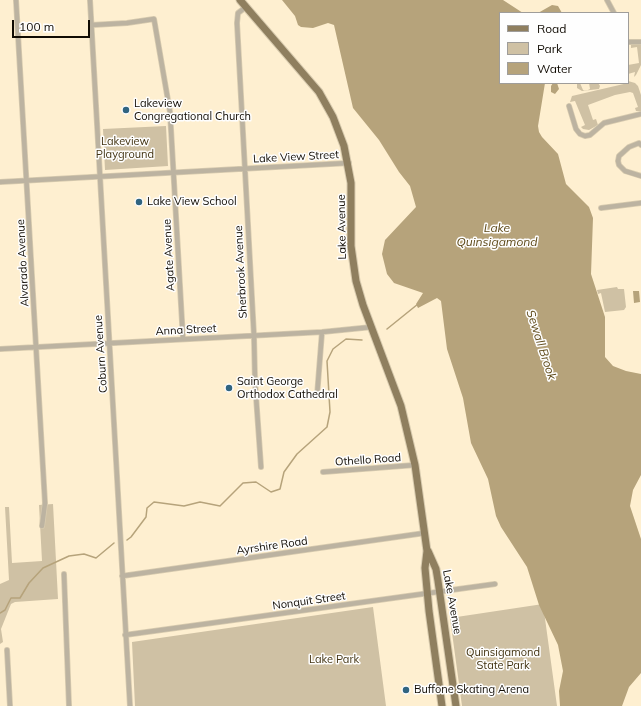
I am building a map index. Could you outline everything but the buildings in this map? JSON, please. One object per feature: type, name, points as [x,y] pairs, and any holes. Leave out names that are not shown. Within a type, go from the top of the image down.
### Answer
[{"type":"main road","name":"Lake Avenue","points":[[240,0],[319,92],[336,124],[349,163],[352,187],[350,222],[353,264],[360,294],[401,406],[415,466],[428,551],[436,569],[440,592],[456,706]]},
{"type":"main road","name":"Lake Avenue","points":[[428,551],[425,568],[442,706]]},
{"type":"street","name":"Alvarado Avenue","points":[[16,0],[45,503],[42,526]]},
{"type":"street","name":"Coburn Avenue","points":[[90,0],[130,706]]},
{"type":"street","points":[[607,0],[613,12]]},
{"type":"street","name":"Sherbrook Avenue","points":[[246,6],[238,13],[237,23],[254,336],[254,382],[261,468]]},
{"type":"street","name":"Agate Avenue","points":[[92,25],[127,23],[154,18],[170,112],[183,339]]},
{"type":"street","points":[[629,42],[641,42]]},
{"type":"street","points":[[569,106],[576,129],[580,134],[585,136],[590,135],[604,123],[641,114]]},
{"type":"street","points":[[641,145],[639,143],[629,147],[619,156],[618,163],[625,171],[634,176],[641,176]]},
{"type":"street","name":"Lake View Street","points":[[174,173],[349,163]]},
{"type":"street","points":[[0,182],[174,173]]},
{"type":"street","points":[[601,208],[641,203]]},
{"type":"street","name":"Anna Street","points":[[0,349],[322,332],[372,327]]},
{"type":"street","points":[[317,396],[322,332]]},
{"type":"street","name":"Othello Road","points":[[323,472],[415,466]]},
{"type":"street","name":"Ayrshire Road","points":[[122,576],[425,533]]},
{"type":"street","points":[[64,574],[69,706]]},
{"type":"street","name":"Nonquit Street","points":[[125,635],[495,584]]},
{"type":"street","points":[[6,650],[10,706]]},
{"type":"green space","points":[[631,43],[641,44],[641,65],[634,77],[635,72],[629,74],[629,65],[639,63],[637,47],[631,48]]},
{"type":"green space","points":[[629,81],[635,83],[638,86],[641,95],[641,111],[636,111],[635,108],[638,107],[633,93],[630,92],[615,95],[588,105],[593,120],[596,119],[598,125],[589,130],[583,129],[581,127],[585,125],[575,101],[570,102],[572,96],[629,84]]},
{"type":"green space","points":[[577,84],[580,84],[585,91],[582,91],[577,88]]},
{"type":"green space","points":[[589,84],[599,84],[599,89],[587,90],[590,89]]},
{"type":"green space","name":"Lakeview Playground","points":[[166,126],[168,166],[105,170],[103,129]]},
{"type":"green space","points":[[617,287],[618,289],[624,289],[626,307],[624,310],[605,312],[601,293],[598,294],[597,290]]},
{"type":"green space","points":[[53,504],[58,599],[15,602],[11,604],[1,629],[3,642],[0,644],[0,584],[9,580],[5,507],[9,507],[12,563],[42,561],[39,505]]},
{"type":"green space","name":"Quinsigamond State Park","points":[[543,604],[557,706],[462,706],[450,618]]},
{"type":"green space","name":"Lake Park","points":[[373,607],[386,706],[135,706],[132,642]]},
{"type":"water","name":"Lake Quinsigamond","points":[[282,0],[503,0],[521,12],[499,12],[499,84],[545,84],[538,126],[539,132],[558,154],[566,184],[589,207],[593,218],[591,274],[605,317],[605,357],[613,366],[626,371],[641,374],[641,475],[633,490],[630,506],[641,539],[641,673],[629,687],[622,706],[560,706],[559,691],[563,671],[558,645],[539,605],[527,567],[501,527],[496,516],[488,479],[471,443],[463,398],[447,349],[441,301],[437,298],[418,308],[416,304],[423,293],[394,283],[387,274],[382,254],[385,240],[416,207],[410,186],[399,172],[379,140],[353,108],[334,25],[328,23],[313,28],[301,27],[298,25],[295,16]]},
{"type":"water","points":[[552,5],[558,6],[561,12],[540,12]]},
{"type":"water","points":[[552,84],[557,84],[559,89],[555,94],[551,92]]},
{"type":"water","points":[[633,291],[639,291],[640,302],[634,303]]},
{"type":"waterway","points":[[387,329],[418,304]]},
{"type":"waterway","points":[[127,540],[146,517],[147,508],[154,502],[184,506],[200,502],[220,506],[243,483],[256,482],[271,492],[280,489],[284,472],[297,454],[327,427],[330,412],[327,361],[333,349],[346,339],[362,340]]},
{"type":"waterway","points":[[0,613],[5,610],[11,598],[20,598],[29,583],[43,568],[69,556],[84,554],[96,558],[114,543]]},
{"type":"place","name":"Lakeview Congregational Church","points":[[126,110]]},
{"type":"place","name":"Lake View School","points":[[139,202]]},
{"type":"place","name":"Saint George Orthodox Cathedral","points":[[229,388]]},
{"type":"place","name":"Buffone Skating Arena","points":[[406,690]]},
{"type":"water label","name":"Sewall Brook","points":[[541,345]]}]
